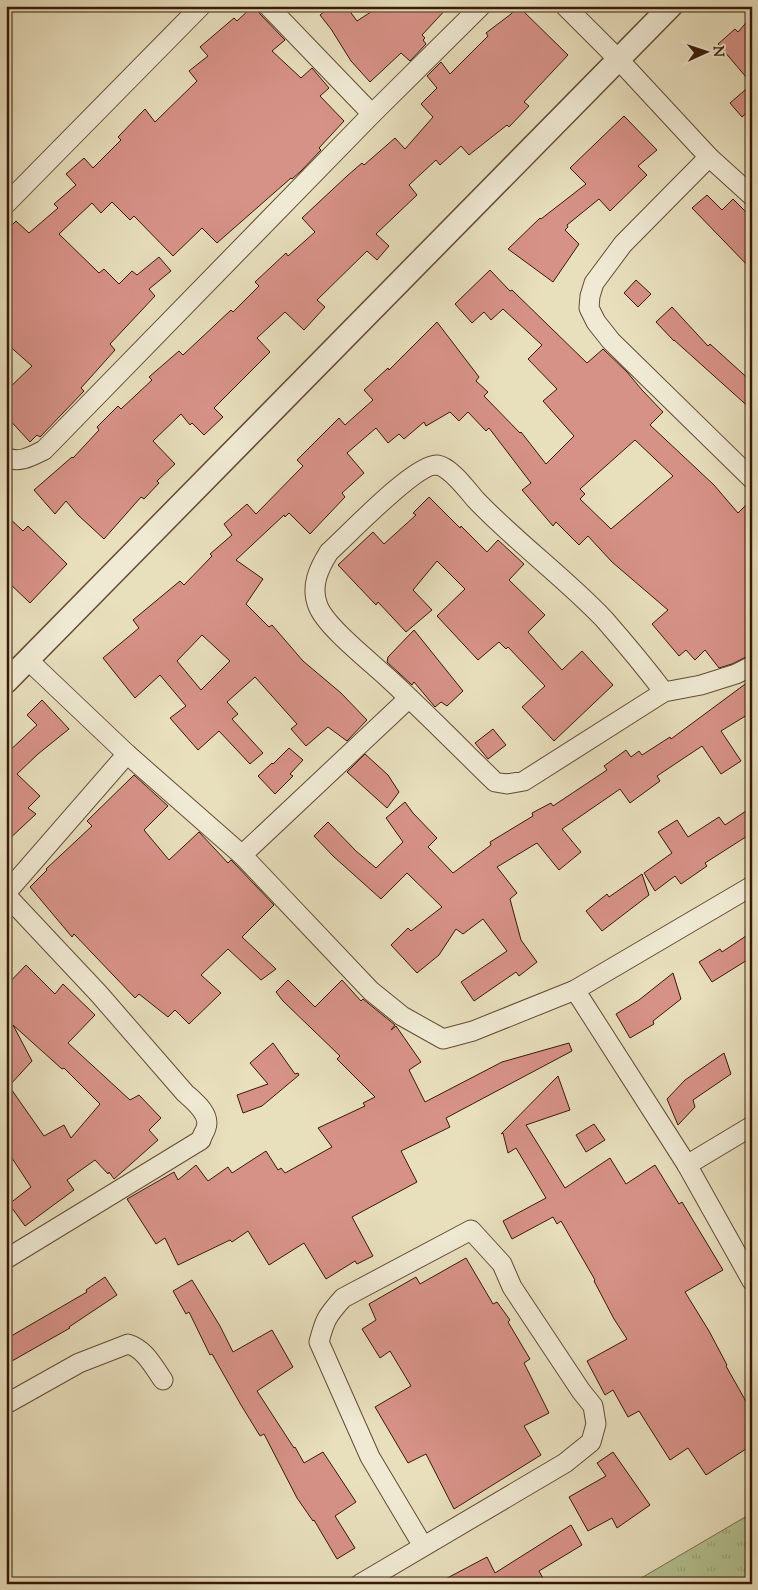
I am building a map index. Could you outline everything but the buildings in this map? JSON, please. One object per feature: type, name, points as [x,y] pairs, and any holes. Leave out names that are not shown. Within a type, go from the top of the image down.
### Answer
[{"type":"street","points":[[6,204],[201,6]]},
{"type":"street","points":[[268,6],[372,114]]},
{"type":"street","points":[[6,456],[12,460],[26,459],[44,450],[372,114],[481,6]]},
{"type":"street","points":[[565,6],[619,60],[709,157],[752,196]]},
{"type":"street","points":[[6,682],[671,6]]},
{"type":"street","points":[[709,157],[623,244],[594,283],[589,308],[596,322],[611,341],[752,479]]},
{"type":"street","points":[[664,692],[637,656],[602,618],[485,509],[457,478],[445,468],[436,465],[420,471],[406,481],[329,552],[321,565],[316,584],[316,597],[321,612],[338,632],[495,782],[507,784],[524,781],[532,777],[664,692],[701,685],[736,674],[752,666]]},
{"type":"street","points":[[28,660],[127,754],[242,856],[371,991],[402,1016],[443,1039],[473,1031],[575,990],[752,886]]},
{"type":"street","points":[[242,856],[409,698]]},
{"type":"street","points":[[6,1259],[201,1140],[207,1127],[205,1116],[198,1104],[185,1093],[99,994],[6,894],[127,754]]},
{"type":"street","points":[[575,990],[687,1165],[752,1281]]},
{"type":"street","points":[[687,1165],[752,1126]]},
{"type":"street","points":[[360,1584],[565,1462],[591,1442],[596,1424],[593,1406],[512,1287],[502,1264],[471,1230],[343,1298],[324,1323],[319,1342],[370,1456],[423,1546]]},
{"type":"street","points":[[6,1404],[79,1363],[128,1344],[135,1346],[144,1353],[163,1380]]},
{"type":"green space","points":[[752,1513],[752,1584],[631,1584]]}]
